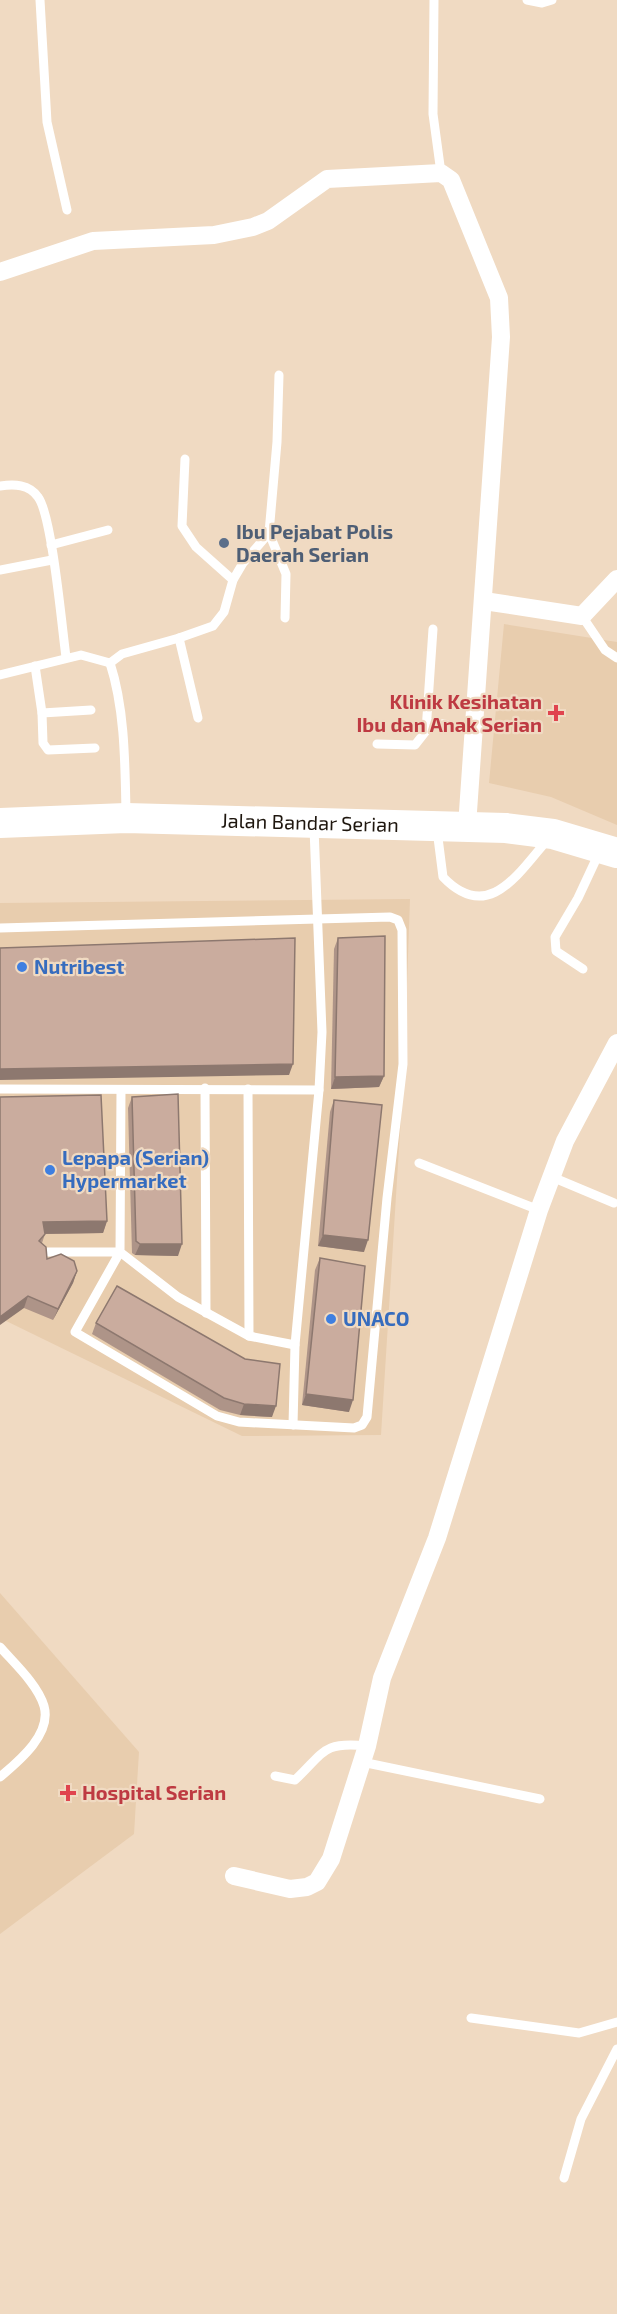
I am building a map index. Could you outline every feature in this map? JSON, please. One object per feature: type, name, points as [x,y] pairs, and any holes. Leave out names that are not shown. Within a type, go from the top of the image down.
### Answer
[{"type":"main road","name":"Jalan Bandar Serian","points":[[0,823],[126,818],[467,826],[553,834],[609,851]]},
{"type":"street","points":[[0,272],[93,241],[214,235],[253,227],[268,221],[327,179],[441,173],[451,180],[499,298],[500,376],[467,826]]},
{"type":"street","points":[[484,601],[582,616],[617,579]]},
{"type":"street","points":[[234,1876],[290,1888],[317,1882],[331,1859],[364,1754],[382,1678],[437,1538],[539,1210],[565,1141],[617,1043]]},
{"type":"lane","points":[[39,0],[48,122],[67,210]]},
{"type":"lane","points":[[434,0],[433,114],[441,173]]},
{"type":"lane","points":[[527,0],[542,3],[552,0]]},
{"type":"lane","points":[[279,375],[277,442],[269,533],[286,574],[285,618]]},
{"type":"lane","points":[[185,459],[182,526],[196,547],[233,580]]},
{"type":"lane","points":[[0,486],[25,486],[40,498],[51,544],[66,657]]},
{"type":"lane","points":[[51,544],[108,530]]},
{"type":"lane","points":[[110,663],[123,654],[213,626],[219,620],[233,580],[243,563],[269,533]]},
{"type":"lane","points":[[0,570],[52,560]]},
{"type":"lane","points":[[582,616],[605,650],[617,658]]},
{"type":"lane","points":[[377,744],[414,745],[426,731],[433,629]]},
{"type":"lane","points":[[179,638],[198,718]]},
{"type":"lane","points":[[0,675],[81,655],[110,663]]},
{"type":"lane","points":[[110,663],[116,681],[125,772],[126,818]]},
{"type":"lane","points":[[35,666],[42,713],[43,742],[48,750],[95,748]]},
{"type":"lane","points":[[42,713],[91,710]]},
{"type":"lane","points":[[427,723],[474,728]]},
{"type":"lane","points":[[293,1425],[296,1345],[319,1090],[322,1032],[314,823]]},
{"type":"lane","points":[[437,825],[443,877],[466,896],[490,897],[518,876],[553,834]]},
{"type":"lane","points":[[583,969],[556,951],[555,937],[609,851]]},
{"type":"lane","points":[[0,928],[319,918],[390,917],[398,920],[402,930],[403,954],[403,1064],[387,1198],[368,1417],[363,1425],[354,1428],[239,1422],[217,1416],[75,1332],[120,1252],[121,1090]]},
{"type":"lane","points":[[205,1088],[206,1313]]},
{"type":"lane","points":[[0,1089],[319,1090]]},
{"type":"lane","points":[[248,1089],[249,1336]]},
{"type":"lane","points":[[419,1163],[539,1210]]},
{"type":"lane","points":[[552,1177],[614,1203]]},
{"type":"lane","points":[[42,1252],[120,1252],[178,1297],[249,1336],[257,1340],[296,1345]]},
{"type":"lane","points":[[0,1647],[34,1689],[44,1706],[44,1727],[21,1760],[0,1777]]},
{"type":"lane","points":[[275,1776],[295,1780],[325,1749],[344,1743],[364,1754],[540,1799]]},
{"type":"lane","points":[[471,2018],[579,2033],[617,2022]]},
{"type":"lane","points":[[564,2178],[581,2119],[617,2049]]},
{"type":"shaded area","name":"Klinik Kesihatan Ibu dan Anak Serian","points":[[504,624],[617,642],[617,825],[551,797],[489,783]]},
{"type":"shaded area","points":[[410,899],[404,1069],[381,1435],[242,1436],[0,1318],[0,903]]},
{"type":"shaded area","name":"Hospital Serian","points":[[0,1593],[139,1752],[134,1834],[0,1934]]},
{"type":"building","points":[[385,936],[384,1076],[335,1077],[338,938]]},
{"type":"building","points":[[295,938],[293,1064],[0,1069],[0,948]]},
{"type":"building","points":[[178,1094],[182,1244],[140,1244],[136,1241],[132,1097]]},
{"type":"building","name":"Lepapa (Serian) Hypermarket","points":[[101,1095],[107,1221],[43,1222],[45,1234],[39,1241],[46,1247],[47,1259],[61,1254],[74,1261],[77,1271],[58,1309],[28,1296],[0,1317],[0,1097]]},
{"type":"building","points":[[334,1100],[382,1105],[368,1240],[323,1235]]},
{"type":"building","points":[[320,1258],[365,1266],[353,1400],[306,1394]]},
{"type":"building","points":[[117,1286],[245,1359],[280,1364],[276,1406],[244,1404],[224,1398],[96,1323]]},
{"type":"place","name":"Ibu Pejabat Polis Daerah Serian","points":[[224,543]]},
{"type":"place","name":"Klinik Kesihatan Ibu dan Anak Serian","points":[[556,713]]},
{"type":"place","name":"Nutribest","points":[[22,967]]},
{"type":"place","name":"Lepapa (Serian) Hypermarket","points":[[50,1170]]},
{"type":"place","name":"UNACO","points":[[331,1319]]},
{"type":"place","name":"Hospital Serian","points":[[68,1793]]}]
